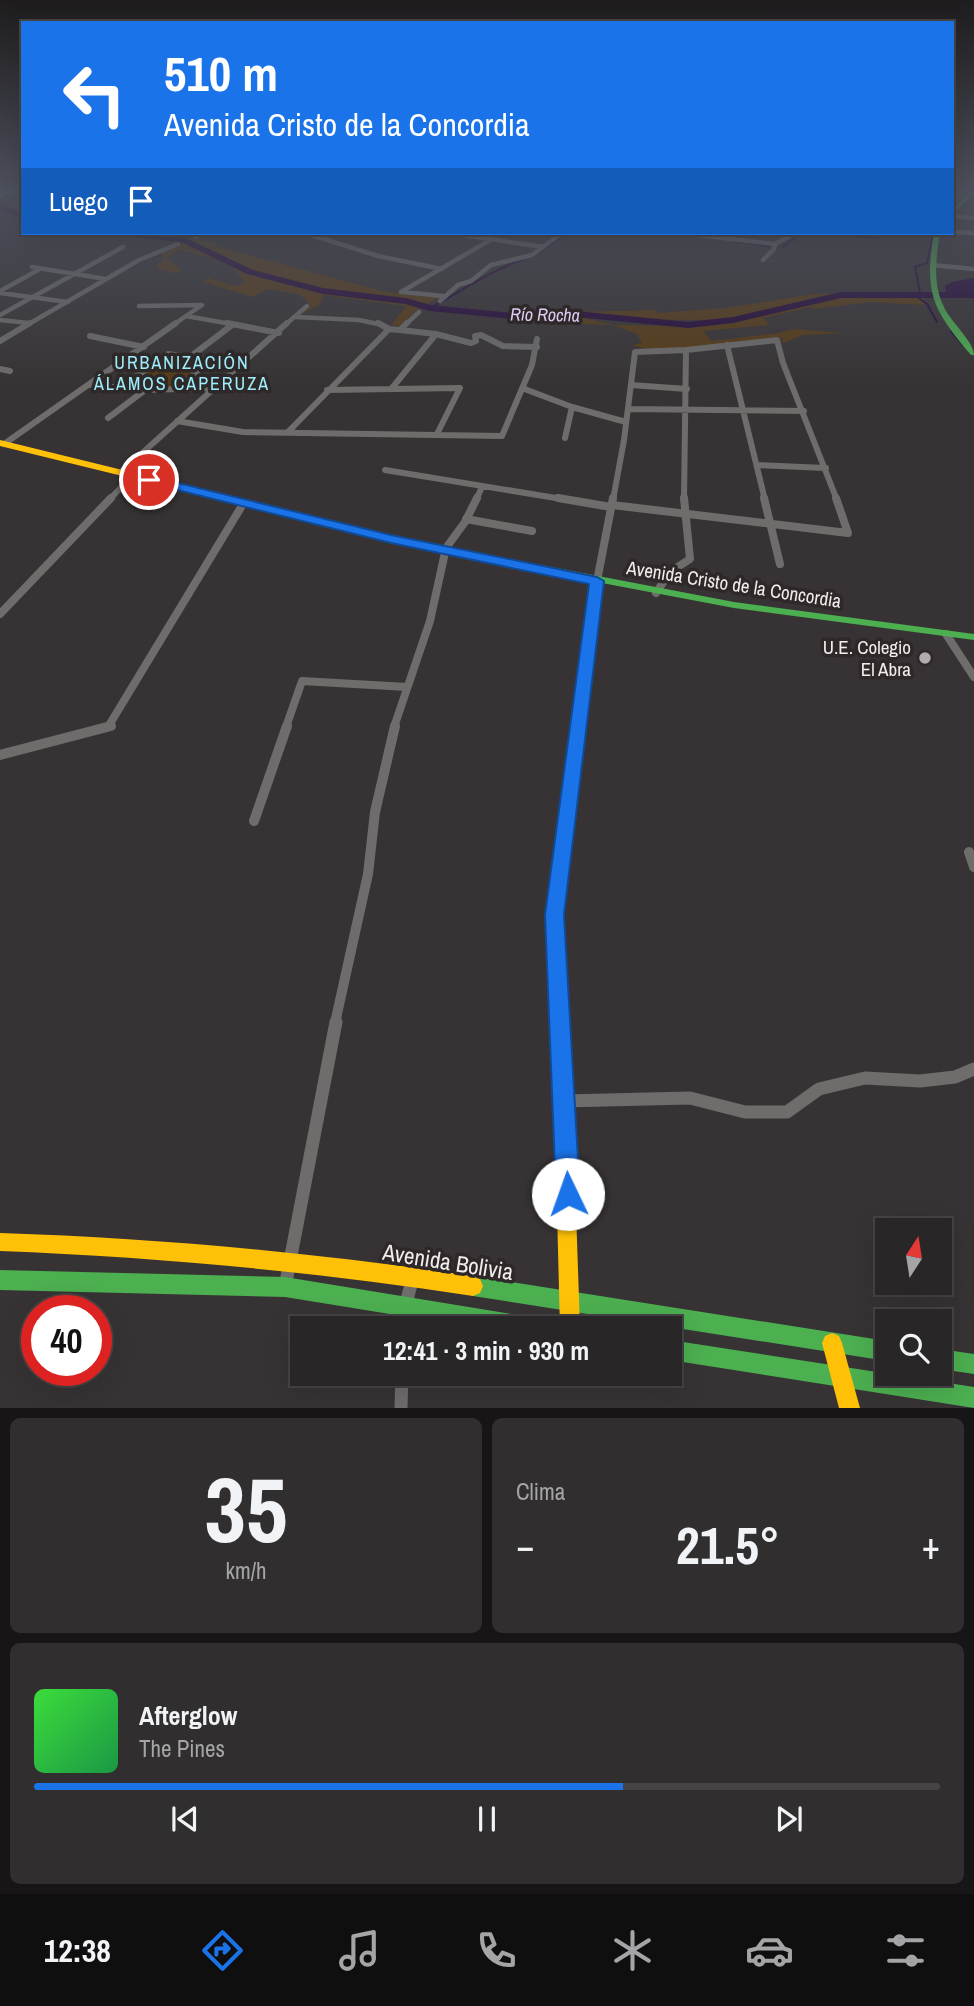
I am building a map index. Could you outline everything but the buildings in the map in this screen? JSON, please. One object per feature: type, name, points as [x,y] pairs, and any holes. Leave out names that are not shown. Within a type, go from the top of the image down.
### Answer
[{"type":"main road","points":[[933,256],[934,275],[930,285],[936,304],[945,320],[974,354]]},
{"type":"main road","points":[[945,320],[942,324],[974,364]]},
{"type":"main road","name":"Avenida Cristo de la Concordia","points":[[2,444],[391,539],[446,548],[656,593],[974,637]]},
{"type":"main road","points":[[570,1316],[568,1194],[554,915],[597,581]]},
{"type":"main road","name":"Avenida Bolivia","points":[[0,1242],[64,1242],[292,1258],[875,1349]]},
{"type":"main road","points":[[0,1280],[285,1287],[461,1316]]},
{"type":"main road","points":[[832,1343],[850,1408]]},
{"type":"main road","points":[[682,1352],[974,1398]]},
{"type":"main road","points":[[952,1361],[974,1364]]},
{"type":"street","points":[[0,318],[107,256]]},
{"type":"street","points":[[0,341],[149,256]]},
{"type":"street","points":[[377,256],[442,269]]},
{"type":"street","points":[[464,256],[401,292],[441,299],[491,265],[528,256]]},
{"type":"street","points":[[763,260],[767,256]]},
{"type":"street","points":[[932,265],[974,269]]},
{"type":"street","points":[[32,267],[106,279]]},
{"type":"street","points":[[0,292],[40,269]]},
{"type":"street","points":[[0,292],[68,302]]},
{"type":"street","points":[[2,444],[202,305],[139,306]]},
{"type":"street","points":[[0,614],[177,421],[307,306]]},
{"type":"street","points":[[400,331],[419,312]]},
{"type":"street","points":[[186,316],[279,332]]},
{"type":"street","points":[[296,317],[385,324],[389,329],[436,334],[462,343],[476,341],[475,336],[481,335],[495,344],[537,347]]},
{"type":"street","points":[[0,318],[29,323]]},
{"type":"street","points":[[190,357],[232,325]]},
{"type":"street","points":[[288,432],[389,329]]},
{"type":"street","points":[[392,388],[436,334]]},
{"type":"street","points":[[90,336],[144,347]]},
{"type":"street","points":[[177,421],[243,432],[502,436],[537,347],[537,339]]},
{"type":"street","points":[[385,470],[612,506],[848,533],[826,468],[783,363],[777,340],[686,350],[635,352],[626,422],[612,506],[597,581]]},
{"type":"street","points":[[727,345],[780,564]]},
{"type":"street","points":[[656,593],[663,578],[677,564],[690,559],[684,513],[686,350]]},
{"type":"street","points":[[120,388],[168,354],[211,360],[175,389]]},
{"type":"street","points":[[0,369],[10,371]]},
{"type":"street","points":[[91,384],[145,390],[213,388]]},
{"type":"street","points":[[631,385],[687,389]]},
{"type":"street","points":[[327,390],[460,388],[437,434]]},
{"type":"street","points":[[522,388],[572,407],[626,422]]},
{"type":"street","points":[[108,418],[145,390]]},
{"type":"street","points":[[565,438],[572,407]]},
{"type":"street","points":[[628,409],[804,411]]},
{"type":"street","points":[[757,465],[826,468]]},
{"type":"street","points":[[285,1287],[327,1066],[368,874],[375,812],[399,707],[430,621],[446,548],[466,519],[482,487]]},
{"type":"street","points":[[0,755],[110,727],[161,637],[243,504]]},
{"type":"street","points":[[466,519],[532,531]]},
{"type":"street","points":[[947,634],[974,677]]},
{"type":"street","points":[[254,821],[302,681],[407,687]]},
{"type":"street","points":[[969,852],[974,867]]},
{"type":"street","points":[[563,1101],[690,1098],[745,1112],[787,1112],[820,1089],[865,1078],[920,1081],[955,1077],[974,1069]]},
{"type":"street","points":[[405,1316],[413,1277]]},
{"type":"street","points":[[401,1408],[402,1386]]},
{"type":"shaded area","points":[[162,256],[169,256],[165,258],[182,269],[176,273],[161,270],[156,265],[164,261]]},
{"type":"shaded area","points":[[201,256],[211,256],[246,272],[322,293],[420,307],[400,326],[391,325],[406,306],[324,295],[320,304],[301,315],[311,305],[299,294],[267,289],[253,297],[203,282],[209,278],[235,286],[244,283],[233,269]]},
{"type":"shaded area","points":[[218,256],[251,256],[386,292],[439,297],[426,305],[337,292],[288,283],[241,267]]},
{"type":"shaded area","points":[[974,278],[974,296],[947,297],[945,286]]},
{"type":"shaded area","points":[[813,294],[837,294],[806,299],[801,304],[731,319],[603,317],[574,312],[656,310],[658,313],[726,308]]},
{"type":"shaded area","points":[[924,295],[924,305],[871,302],[813,309],[811,307],[763,318],[769,325],[703,331],[712,341],[792,329],[845,333],[803,335],[783,343],[781,338],[654,351],[632,345],[642,343],[637,334],[613,325],[706,326],[844,296]]},
{"type":"shaded area","points":[[584,318],[613,325],[544,323],[547,320]]},
{"type":"shaded area","points":[[168,357],[205,363],[173,387],[129,385]]},
{"type":"waterway","name":"Río Rocha","points":[[216,256],[250,272],[323,291],[406,301],[430,308],[524,317],[576,314],[688,325],[733,320],[841,295],[974,295]]},
{"type":"waterway","points":[[920,293],[915,267],[927,263],[928,256]]},
{"type":"waterway","points":[[430,308],[488,275],[525,259]]},
{"type":"waterway","points":[[912,293],[927,304],[937,322]]},
{"type":"waterway","points":[[951,331],[963,345]]},
{"type":"traffic: fast","points":[[934,256],[933,286],[936,299],[950,324],[974,353]]},
{"type":"traffic: fast","points":[[462,553],[734,605],[974,637]]},
{"type":"traffic: fast","points":[[563,1094],[554,915],[597,581]]},
{"type":"traffic: fast","points":[[0,1280],[285,1287],[463,1316]]},
{"type":"traffic: fast","points":[[473,1286],[875,1349]]},
{"type":"traffic: fast","points":[[682,1352],[974,1398]]},
{"type":"traffic: fast","points":[[952,1361],[974,1364]]},
{"type":"traffic: slow","points":[[0,443],[391,539],[462,553]]},
{"type":"traffic: slow","points":[[563,1094],[570,1316]]},
{"type":"traffic: slow","points":[[0,1242],[237,1256],[473,1286]]},
{"type":"traffic: slow","points":[[832,1343],[850,1408]]},
{"type":"place","name":"U.E. Colegio El Abra","points":[[925,658]]},
{"type":"district","name":"URBANIZACIÓN ÁLAMOS CAPERUZA","points":[[182,373]]},
{"type":"route","points":[[149,480],[391,539],[446,548],[597,581],[554,915],[568,1194]]}]
